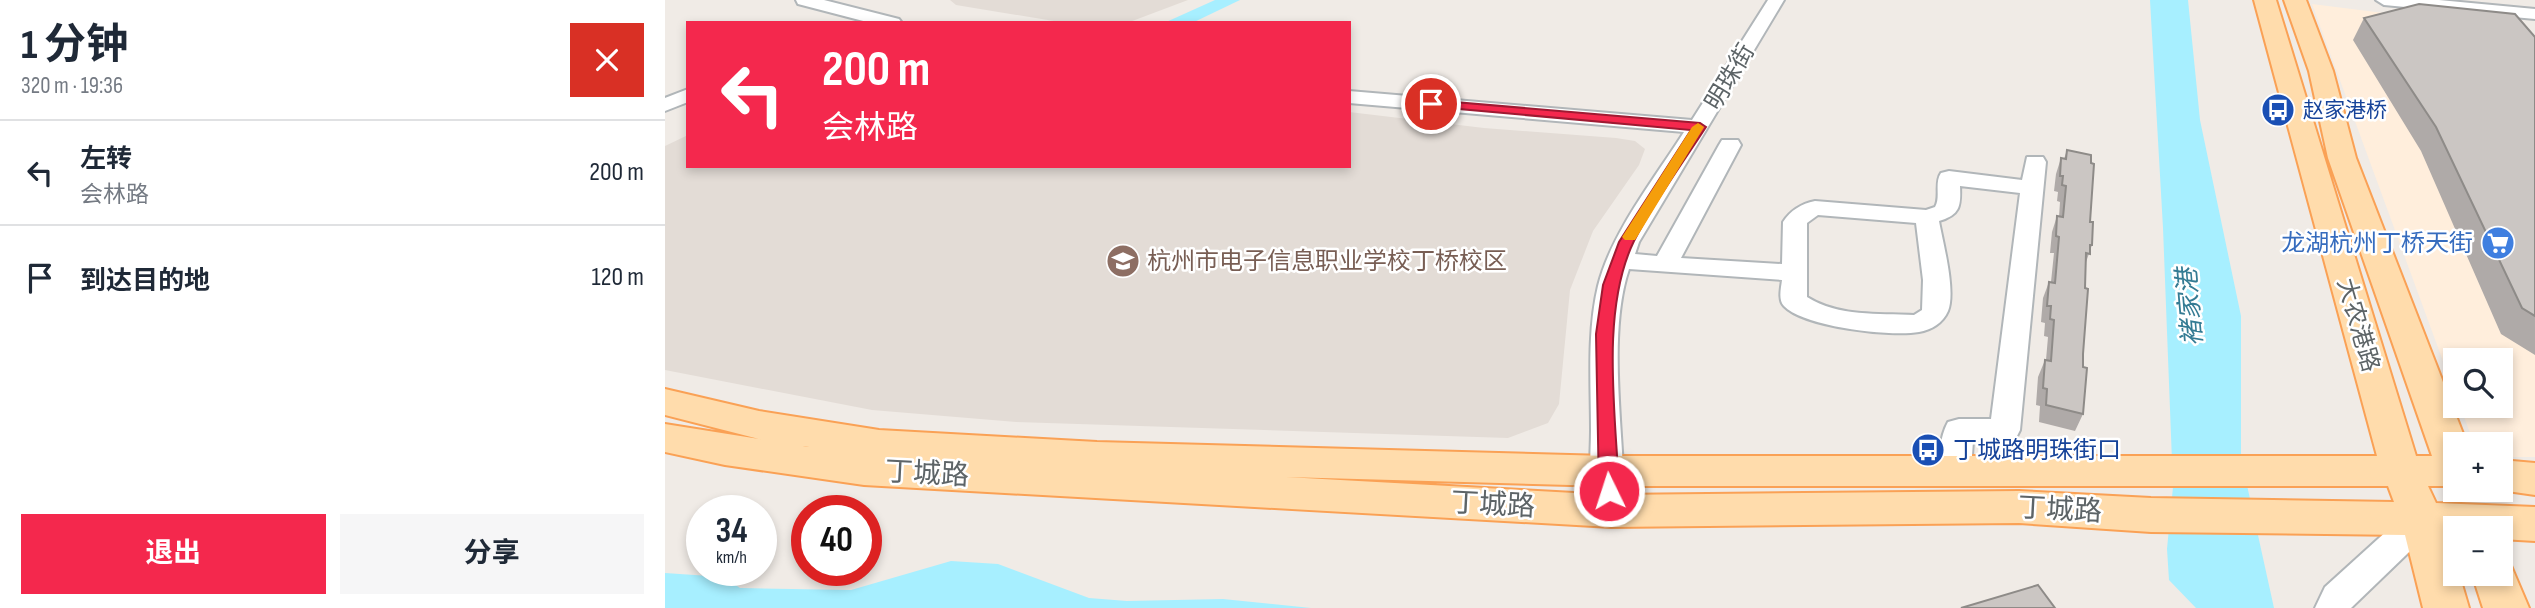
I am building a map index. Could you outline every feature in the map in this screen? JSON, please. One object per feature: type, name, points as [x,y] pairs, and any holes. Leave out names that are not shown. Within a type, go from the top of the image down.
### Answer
[{"type":"main road","name":"大农港路","points":[[2265,0],[2401,470],[2422,519],[2445,608]]},
{"type":"main road","name":"大农港路","points":[[2295,0],[2321,71],[2342,158],[2443,432]]},
{"type":"main road","name":"丁城路","points":[[665,402],[759,425],[879,444],[1097,457],[1607,471],[2443,471]]},
{"type":"main road","name":"丁城路","points":[[665,438],[725,450],[864,470],[1611,511],[2019,507],[2151,515],[2422,519],[2472,513],[2535,524]]},
{"type":"main road","points":[[2513,476],[2535,479]]},
{"type":"main road","points":[[2498,586],[2506,608]]},
{"type":"street","points":[[804,0],[853,19],[873,21]]},
{"type":"street","name":"明珠街","points":[[1611,511],[1607,471],[1605,334],[1611,285],[1627,242],[1776,0]]},
{"type":"street","points":[[2384,0],[2510,12]]},
{"type":"street","points":[[853,19],[881,5]]},
{"type":"street","points":[[665,105],[686,96]]},
{"type":"street","points":[[1351,97],[1700,127]]},
{"type":"street","points":[[1665,264],[1730,145]]},
{"type":"street","points":[[1927,217],[1936,295],[1935,310],[1929,319],[1917,324],[1828,317],[1807,310],[1794,301],[1795,222],[1804,213],[1815,208],[1927,217],[1944,212],[1949,203],[1949,178],[2034,175],[2005,430],[1959,430],[1955,470]]},
{"type":"street","points":[[1620,261],[1794,273]]},
{"type":"street","points":[[2333,608],[2337,598],[2422,519]]},
{"type":"lane","points":[[2510,12],[2531,22]]},
{"type":"shaded area","points":[[950,0],[1188,0],[1132,21],[1054,21],[956,5]]},
{"type":"shaded area","name":"龙湖杭州丁桥天街","points":[[2312,4],[2495,27],[2535,77],[2535,457],[2513,457],[2513,432],[2470,432],[2464,418],[2513,418],[2513,348],[2443,348],[2443,361]]},
{"type":"shaded area","name":"杭州市电子信息职业学校丁桥校区","points":[[1351,112],[1484,128],[1616,138],[1635,141],[1645,149],[1639,165],[1593,231],[1570,290],[1559,404],[1548,423],[1508,438],[1016,422],[872,410],[665,370],[665,146],[686,136],[686,168],[1351,168]]},
{"type":"water","points":[[1215,0],[1240,0],[1196,21],[1168,21]]},
{"type":"water","name":"褚家港","points":[[2150,0],[2188,0],[2200,120],[2241,316],[2241,458],[2274,608],[2196,608],[2169,580],[2167,549],[2173,487],[2163,228]]},
{"type":"water","points":[[951,561],[998,564],[1089,598],[1127,601],[1223,599],[1311,608],[665,608],[665,573],[686,574],[686,586],[740,588],[851,590],[865,586],[882,586],[882,581]]},
{"type":"building","name":"龙湖杭州丁桥天街","points":[[2419,4],[2515,14],[2535,37],[2535,316],[2522,308],[2436,127],[2364,18]]},
{"type":"building","points":[[2067,150],[2091,155],[2091,163],[2094,164],[2090,222],[2093,222],[2092,245],[2090,254],[2086,253],[2085,288],[2088,289],[2083,367],[2087,368],[2083,414],[2046,405],[2047,389],[2043,388],[2045,360],[2051,361],[2054,320],[2050,319],[2051,306],[2047,306],[2049,282],[2055,283],[2059,237],[2056,236],[2057,216],[2063,217],[2066,186],[2062,185],[2063,176],[2060,176],[2061,158],[2066,159]]},
{"type":"building","points":[[2038,585],[2055,608],[1961,608]]},
{"type":"slow traffic","points":[[1630,237],[1698,127]]},
{"type":"place","name":"赵家港桥","points":[[2278,110]]},
{"type":"place","name":"龙湖杭州丁桥天街","points":[[2498,243]]},
{"type":"place","name":"杭州市电子信息职业学校丁桥校区","points":[[1123,261]]},
{"type":"place","name":"丁城路明珠街口","points":[[1928,450]]},
{"type":"route","points":[[1431,104],[1700,127],[1627,242],[1611,285],[1605,334],[1609,491]]}]
